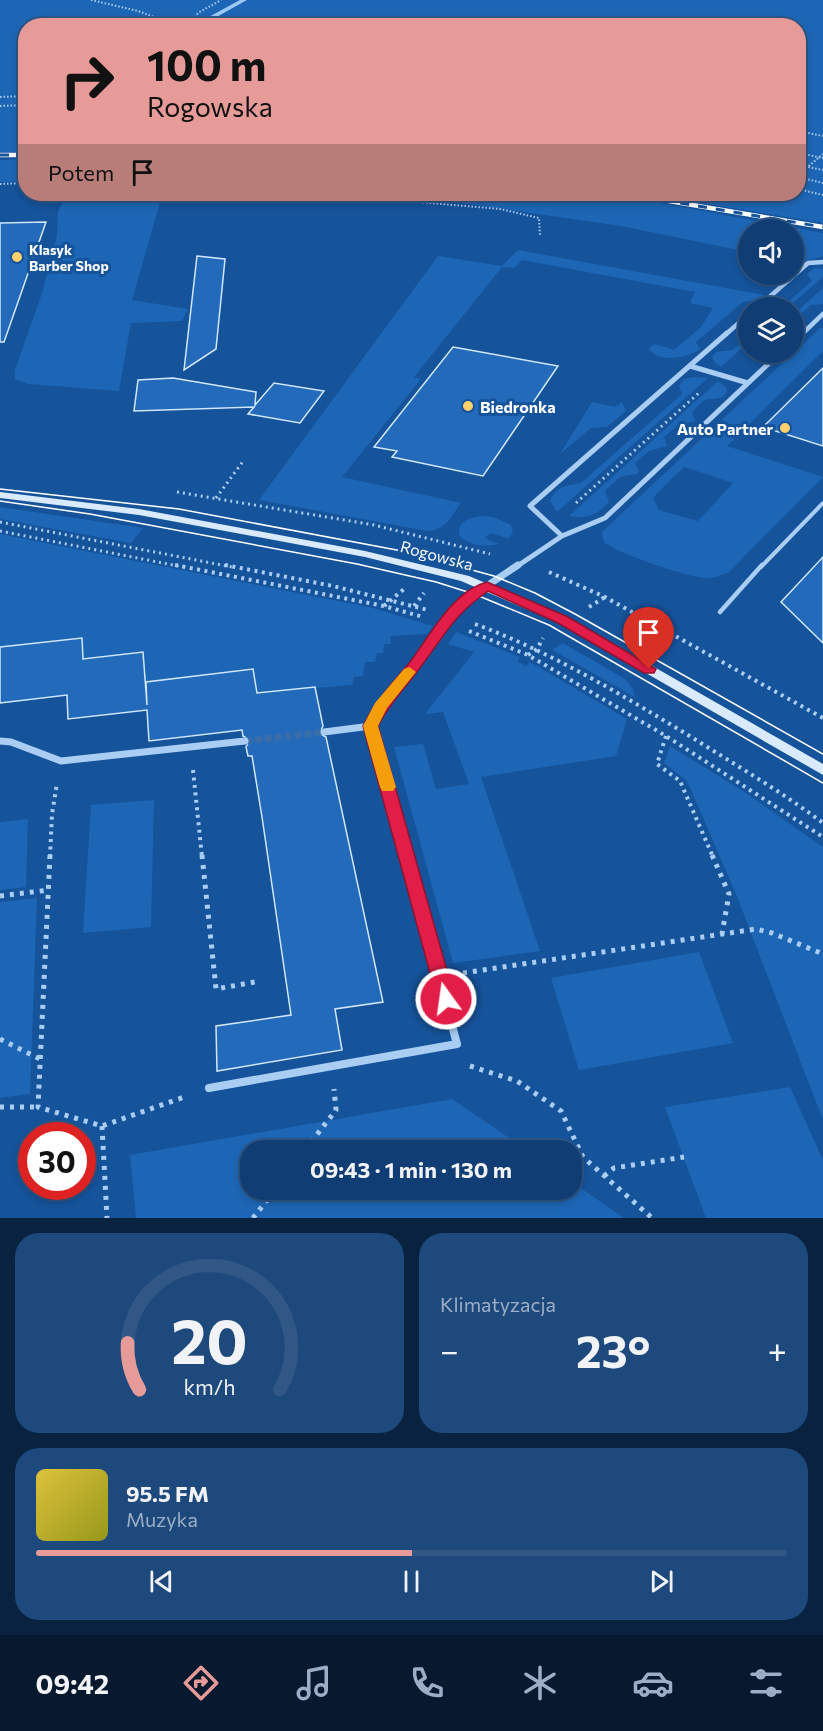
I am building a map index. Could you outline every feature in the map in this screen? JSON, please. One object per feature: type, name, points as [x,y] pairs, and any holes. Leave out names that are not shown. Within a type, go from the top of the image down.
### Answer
[{"type":"street","points":[[770,297],[808,263],[823,262]]},
{"type":"street","points":[[804,332],[823,314]]},
{"type":"street","points":[[562,536],[530,506],[738,324]]},
{"type":"street","points":[[209,1088],[457,1044],[371,726],[380,706],[417,663],[449,616],[463,602],[562,536],[605,518],[769,363]]},
{"type":"street","points":[[690,366],[748,383]]},
{"type":"street","name":"Rogowska","points":[[0,495],[139,513],[247,532],[421,567],[487,586],[563,620],[823,770]]},
{"type":"street","points":[[324,732],[371,726]]},
{"type":"street","points":[[0,741],[10,742],[61,761],[245,741]]},
{"type":"lane","points":[[720,612],[823,503]]},
{"type":"path","points":[[91,0],[138,11],[157,18]]},
{"type":"path","points":[[193,18],[221,0]]},
{"type":"path","points":[[0,97],[18,96]]},
{"type":"path","points":[[0,106],[18,105]]},
{"type":"path","points":[[806,133],[823,136]]},
{"type":"path","points":[[806,154],[822,157]]},
{"type":"path","points":[[807,167],[822,157]]},
{"type":"path","points":[[807,167],[823,170]]},
{"type":"path","points":[[806,178],[823,183]]},
{"type":"path","points":[[0,184],[18,183]]},
{"type":"path","points":[[812,192],[823,183]]},
{"type":"path","points":[[806,191],[823,195]]},
{"type":"path","points":[[407,201],[500,209],[539,218],[540,236]]},
{"type":"path","points":[[550,525],[719,375]]},
{"type":"path","points":[[216,498],[244,460]]},
{"type":"path","points":[[0,522],[390,599],[435,612]]},
{"type":"path","points":[[0,531],[384,606],[429,618]]},
{"type":"path","points":[[546,571],[605,597],[823,718]]},
{"type":"path","points":[[384,606],[408,584]]},
{"type":"path","points":[[414,606],[428,588]]},
{"type":"path","points":[[583,610],[605,597]]},
{"type":"path","points":[[465,621],[507,635],[537,649],[684,733],[823,823]]},
{"type":"path","points":[[459,628],[528,655],[666,736],[823,837]]},
{"type":"path","points":[[528,655],[537,649],[546,634]]},
{"type":"path","points":[[666,736],[657,764],[680,781],[729,894],[722,934]]},
{"type":"path","points":[[190,748],[216,989],[255,982]]},
{"type":"path","points":[[38,1107],[52,814],[61,761]]},
{"type":"path","points":[[0,896],[48,891]]},
{"type":"path","points":[[440,976],[756,929],[772,933],[823,954]]},
{"type":"path","points":[[0,1039],[40,1059]]},
{"type":"path","points":[[442,1048],[465,1064],[517,1081],[561,1111],[583,1157],[652,1218]]},
{"type":"path","points":[[313,1140],[336,1110],[332,1067]]},
{"type":"path","points":[[0,1107],[38,1107],[102,1126],[209,1088]]},
{"type":"path","points":[[102,1126],[106,1218]]},
{"type":"path","points":[[604,1176],[614,1168],[684,1157]]},
{"type":"path","points":[[254,1218],[268,1200]]},
{"type":"shaded area","points":[[0,0],[823,0],[823,223],[689,201],[806,201],[806,18],[18,18],[18,152],[0,152]]},
{"type":"shaded area","points":[[18,159],[18,181],[0,182],[0,160]]},
{"type":"shaded area","points":[[64,201],[160,201],[132,300],[188,309],[182,321],[131,323],[119,391],[28,384],[15,379],[15,370],[42,293],[57,236],[58,211]]},
{"type":"shaded area","points":[[436,201],[645,201],[747,219],[738,219],[738,250],[621,226]]},
{"type":"shaded area","points":[[804,230],[823,233],[823,256],[804,261]]},
{"type":"shaded area","points":[[518,250],[764,295],[762,297],[738,297],[738,306],[696,342],[700,349],[681,357],[665,358],[653,353],[649,348],[655,344],[674,350],[701,327],[713,308],[690,303],[695,292],[522,260],[514,268],[502,267],[414,377],[421,379],[342,477],[461,503],[444,525],[428,531],[259,500],[438,256],[502,266]]},
{"type":"shaded area","points":[[814,268],[823,269],[823,277],[800,297],[794,297],[812,281],[807,274]]},
{"type":"shaded area","points":[[823,288],[823,304],[811,305],[804,311],[804,305]]},
{"type":"shaded area","points":[[820,328],[823,328],[823,351],[727,446],[823,477],[728,573],[712,578],[701,577],[655,565],[611,547],[604,542],[602,534],[783,363],[804,363],[804,343]],"holes":[[[684,467],[733,483],[698,521],[659,510],[653,498]]]},
{"type":"shaded area","points":[[738,346],[738,351],[721,367],[715,363],[712,357],[716,352],[733,350]]},
{"type":"shaded area","points":[[708,378],[557,512],[550,501],[558,490],[581,483],[682,394],[679,386],[684,379]]},
{"type":"shaded area","points":[[718,381],[727,388],[725,396],[703,401],[692,412],[695,421],[678,425],[664,437],[667,446],[649,451],[635,463],[639,471],[637,474],[620,477],[605,491],[609,502],[605,506],[591,515],[569,516]]},
{"type":"shaded area","points":[[592,402],[615,407],[622,402],[626,411],[607,427],[591,428],[560,454]]},
{"type":"shaded area","points":[[0,507],[143,528],[131,543],[0,519]]},
{"type":"shaded area","points":[[483,516],[493,517],[511,525],[513,531],[509,539],[491,533],[485,538],[499,544],[484,545],[474,544],[460,537],[460,527],[465,521]]},
{"type":"shaded area","points":[[0,534],[373,608],[433,626],[427,634],[390,636],[391,644],[384,644],[383,653],[377,653],[375,662],[365,662],[363,676],[354,677],[352,685],[257,693],[252,669],[145,682],[83,659],[82,638],[0,647]]},
{"type":"shaded area","points":[[456,632],[520,657],[517,661],[526,666],[530,662],[627,719],[616,756],[481,777],[540,951],[453,963],[394,747],[423,744],[436,789],[469,784],[443,712],[425,714],[474,652],[448,644]]},
{"type":"shaded area","points":[[563,643],[625,679],[633,689],[635,697],[552,650]]},
{"type":"shaded area","points":[[670,746],[746,793],[823,847],[823,1120],[736,894],[691,790],[686,780],[664,763]]},
{"type":"shaded area","points":[[154,800],[151,927],[83,933],[91,805]]},
{"type":"shaded area","points":[[28,819],[26,887],[0,890],[0,822]]},
{"type":"shaded area","points":[[37,898],[30,1094],[0,1098],[0,902]]},
{"type":"shaded area","points":[[699,952],[733,1043],[579,1070],[551,978]]},
{"type":"shaded area","points":[[790,1087],[823,1160],[823,1218],[706,1218],[665,1107]]},
{"type":"shaded area","points":[[452,1099],[512,1140],[240,1140],[240,1200],[582,1200],[582,1189],[624,1218],[136,1218],[130,1155]]},
{"type":"building","points":[[46,222],[4,342],[0,342],[0,223]]},
{"type":"building","points":[[197,256],[225,259],[216,349],[184,370]]},
{"type":"building","name":"Biedronka","points":[[453,347],[558,366],[483,476],[392,457],[397,451],[374,447]]},
{"type":"building","points":[[823,368],[823,446],[763,427]]},
{"type":"building","points":[[173,378],[256,392],[255,405],[274,383],[324,391],[300,423],[248,414],[254,407],[134,411],[138,380]]},
{"type":"building","points":[[823,557],[823,643],[781,602]]},
{"type":"building","points":[[82,638],[83,659],[143,652],[147,705],[146,682],[253,669],[257,693],[315,687],[323,726],[319,733],[326,737],[383,1002],[335,1009],[342,1050],[217,1071],[216,1026],[291,1015],[252,756],[248,756],[246,747],[250,740],[243,736],[242,730],[149,741],[147,710],[68,719],[67,695],[0,703],[0,647]]},
{"type":"waterway","points":[[210,18],[244,0]]},
{"type":"tunnel","points":[[245,741],[324,732]]},
{"type":"tram line","points":[[0,489],[179,509],[402,551],[494,576],[535,593],[575,614],[823,754]]},
{"type":"tram line","points":[[0,501],[90,514],[357,564],[436,582],[474,594],[549,625],[823,783]]},
{"type":"railway","points":[[0,155],[18,155]]},
{"type":"railway","points":[[669,201],[823,227]]},
{"type":"slow traffic","points":[[388,787],[371,726],[380,706],[409,672]]},
{"type":"place","name":"Klasyk Barber Shop","points":[[17,257]]},
{"type":"place","name":"Biedronka","points":[[468,406]]},
{"type":"place","name":"Auto Partner","points":[[785,428]]},
{"type":"route","points":[[446,999],[371,726],[380,706],[417,663],[449,616],[463,602],[487,586],[563,620],[649,669]]}]
